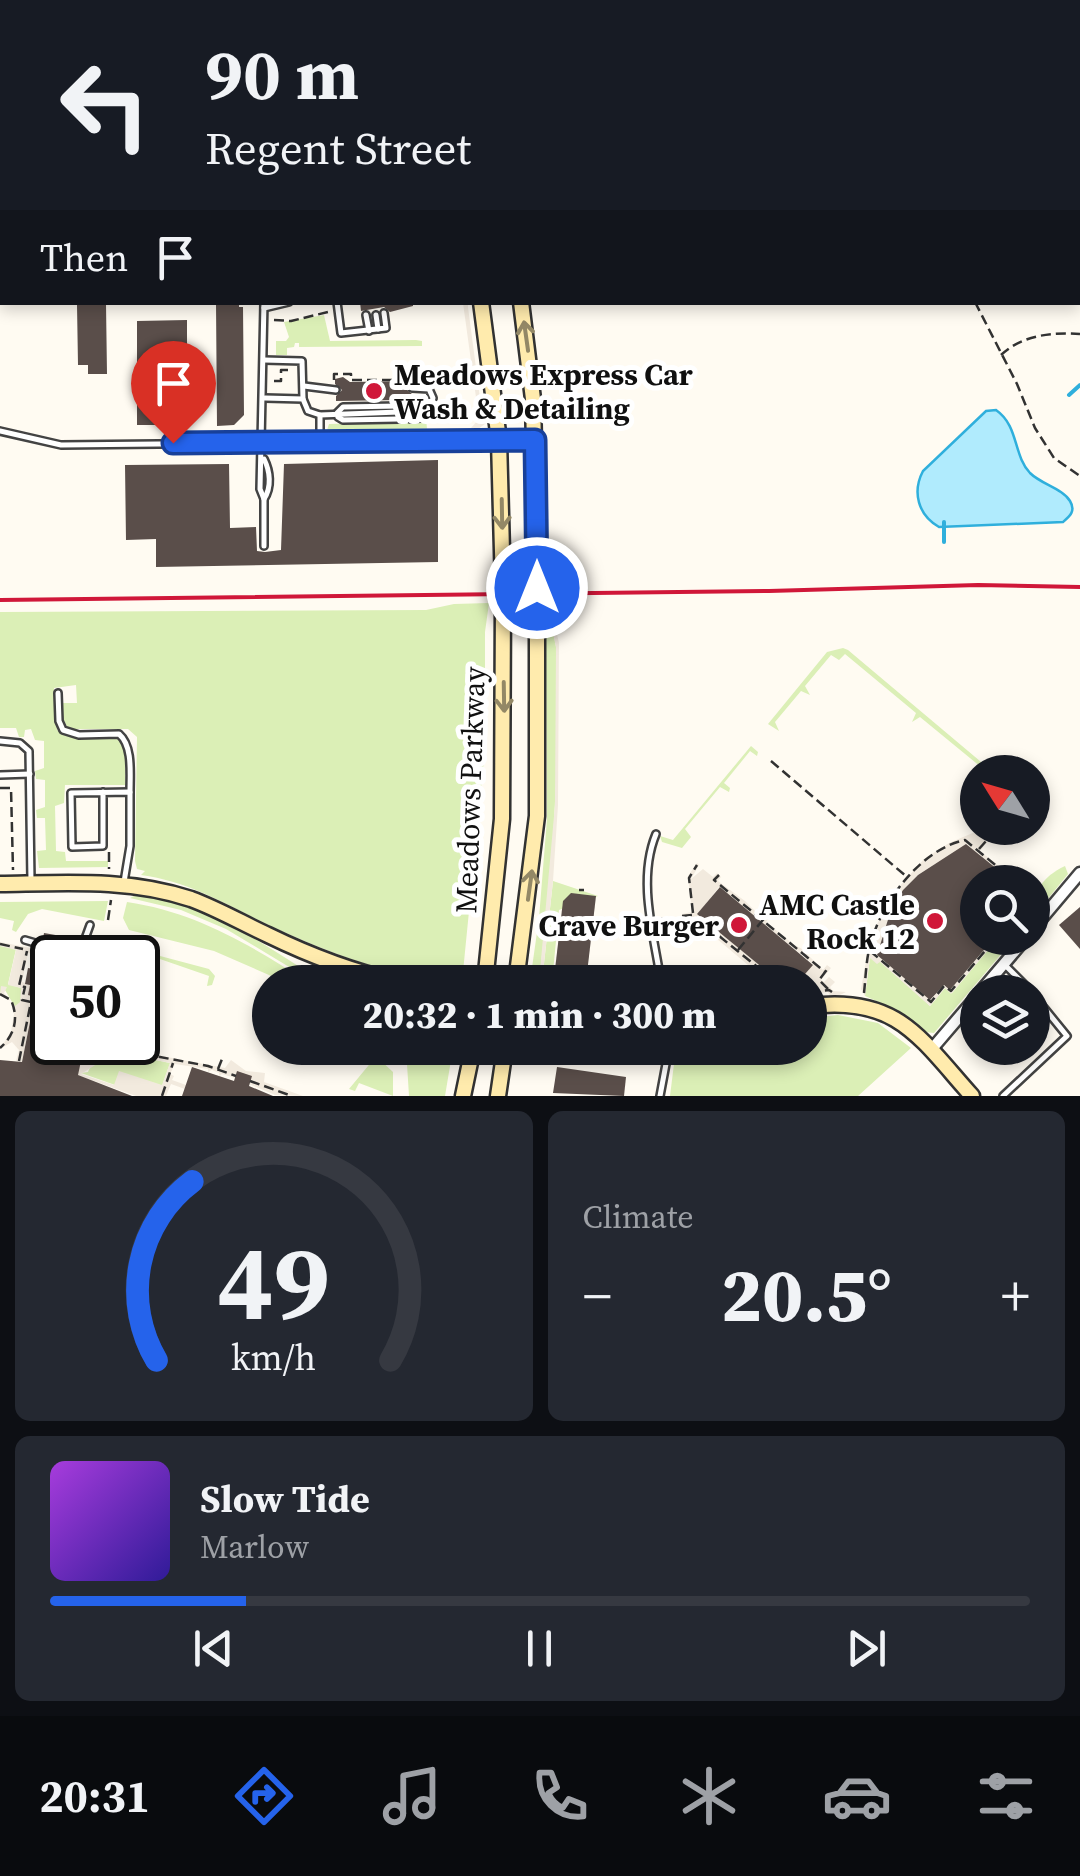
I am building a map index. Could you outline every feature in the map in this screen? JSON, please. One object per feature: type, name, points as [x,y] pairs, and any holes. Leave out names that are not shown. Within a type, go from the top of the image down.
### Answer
[{"type":"main road","name":"Meadows Parkway","points":[[481,305],[500,440],[502,594],[502,819],[487,965]]},
{"type":"main road","name":"Meadows Parkway","points":[[518,965],[537,816],[535,440],[521,305]]},
{"type":"main road","points":[[0,884],[123,885],[192,900],[342,965]]},
{"type":"main road","points":[[827,1005],[879,1010],[904,1024],[972,1096]]},
{"type":"main road","points":[[463,1096],[469,1065]]},
{"type":"main road","points":[[498,1096],[503,1065]]},
{"type":"street","points":[[1050,909],[1080,873]]},
{"type":"street","points":[[995,975],[1012,955]]},
{"type":"street","points":[[931,1050],[960,1016]]},
{"type":"lane","points":[[264,305],[260,489],[264,499],[264,546]]},
{"type":"lane","points":[[337,305],[342,333],[386,328],[380,314]]},
{"type":"lane","points":[[366,315],[369,331]]},
{"type":"lane","points":[[264,360],[302,361],[308,412],[335,415],[343,420],[399,412],[342,407],[335,415]]},
{"type":"lane","points":[[303,386],[336,390]]},
{"type":"lane","points":[[410,412],[430,408],[432,390],[412,388]]},
{"type":"lane","points":[[263,398],[304,399]]},
{"type":"lane","points":[[320,415],[320,442]]},
{"type":"lane","points":[[0,431],[61,445],[535,440]]},
{"type":"lane","points":[[58,693],[63,730],[72,734],[119,734],[128,746],[130,846],[123,885]]},
{"type":"lane","points":[[0,741],[20,742],[29,751],[31,884]]},
{"type":"lane","points":[[0,775],[30,774]]},
{"type":"lane","points":[[102,792],[103,846],[72,846],[72,792],[102,792],[130,792]]},
{"type":"lane","points":[[656,834],[647,875],[658,965]]},
{"type":"lane","points":[[87,935],[90,926]]},
{"type":"lane","points":[[25,940],[30,942]]},
{"type":"lane","points":[[1004,964],[1015,975]]},
{"type":"lane","points":[[1050,1015],[1067,1036],[1050,1052]]},
{"type":"lane","points":[[660,1096],[666,1065]]},
{"type":"lane","points":[[1003,1096],[1036,1065]]},
{"type":"path","points":[[977,305],[1046,447],[1054,458],[1080,476]]},
{"type":"path","points":[[274,320],[291,321],[334,311]]},
{"type":"path","points":[[1000,356],[1034,336],[1080,334]]},
{"type":"path","points":[[274,381],[281,381],[281,370],[294,370]]},
{"type":"path","points":[[323,381],[334,381],[334,374],[351,374],[351,380],[408,380]]},
{"type":"path","points":[[771,761],[908,878]]},
{"type":"path","points":[[0,788],[12,788],[13,870]]},
{"type":"path","points":[[12,796],[22,795]]},
{"type":"path","points":[[864,995],[869,950],[880,918],[908,878],[960,840],[966,840],[996,865]]},
{"type":"path","points":[[978,850],[982,845]]},
{"type":"path","points":[[109,852],[110,869]]},
{"type":"path","points":[[697,865],[689,878],[694,915],[755,965]]},
{"type":"path","points":[[719,875],[714,880],[816,965]]},
{"type":"path","points":[[108,920],[111,900]]},
{"type":"path","points":[[682,916],[694,915]]},
{"type":"path","points":[[737,951],[767,915]]},
{"type":"path","points":[[658,919],[671,918]]},
{"type":"path","points":[[606,921],[614,925]]},
{"type":"path","points":[[0,944],[30,950]]},
{"type":"path","points":[[15,1009],[25,1000],[25,987],[19,986],[27,950]]},
{"type":"path","points":[[869,950],[931,1002],[944,986],[951,991],[982,955]]},
{"type":"path","points":[[0,994],[11,1000],[15,1009],[12,1033],[0,1048]]},
{"type":"path","points":[[18,1062],[31,1002],[25,1000]]},
{"type":"path","points":[[160,1058],[236,1076]]},
{"type":"path","points":[[218,1070],[222,1058]]},
{"type":"path","points":[[162,1096],[174,1061]]},
{"type":"path","points":[[250,1081],[292,1096]]},
{"type":"green space","points":[[324,315],[330,341],[416,340],[422,341],[422,346],[299,347],[295,343],[287,348],[287,355],[276,355],[276,341],[289,337],[284,322]]},
{"type":"green space","points":[[426,418],[427,429],[327,430],[329,424],[416,422]]},
{"type":"green space","points":[[489,603],[485,632],[485,749],[464,965],[372,965],[321,948],[195,890],[141,875],[145,871],[137,869],[135,861],[137,737],[128,729],[68,729],[63,703],[77,703],[76,685],[54,688],[57,730],[73,737],[117,739],[124,752],[126,785],[65,785],[64,803],[55,806],[56,851],[65,852],[66,861],[108,861],[108,867],[39,868],[37,851],[46,850],[45,818],[37,818],[36,810],[45,807],[45,780],[36,779],[35,771],[44,768],[44,741],[35,740],[31,729],[19,737],[16,728],[0,728],[0,612],[426,610]]},
{"type":"green space","points":[[549,612],[556,647],[557,760],[552,863],[541,965],[532,965],[547,819]]},
{"type":"green space","points":[[848,650],[973,755],[966,755],[920,717],[912,722],[916,713],[845,654],[839,660],[831,655],[805,686],[810,695],[801,691],[775,722],[779,731],[768,724],[827,652]]},
{"type":"green space","points":[[751,746],[757,756],[750,751],[724,783],[729,792],[720,787],[685,829],[691,837],[682,848],[662,842],[660,836],[673,840]]},
{"type":"green space","points":[[1065,866],[1068,874],[1050,896],[1050,875]]},
{"type":"green space","points":[[553,881],[598,896],[559,910],[554,965],[544,965]]},
{"type":"green space","points":[[130,898],[161,898],[186,905],[234,927],[296,965],[286,965],[226,929],[181,910]]},
{"type":"green space","points":[[108,901],[104,921],[42,909],[28,914],[16,932],[12,930],[14,921],[0,918],[0,902]]},
{"type":"green space","points":[[127,902],[176,914],[243,943],[280,965],[252,968],[214,951],[129,930],[123,918]]},
{"type":"green space","points":[[0,946],[16,949],[8,984],[21,988],[21,1002],[15,1007],[5,990],[0,993]]},
{"type":"green space","points":[[984,955],[1001,955],[983,975],[967,975]]},
{"type":"green space","points":[[160,956],[209,969],[215,976],[212,985],[207,986],[209,976]]},
{"type":"green space","points":[[870,958],[880,961],[930,1006],[945,988],[952,993],[960,983],[960,1003],[934,1033],[925,1032],[897,1010],[865,996]]},
{"type":"green space","points":[[827,1016],[878,1023],[911,1048],[858,1096],[670,1096],[674,1065],[827,1065]]},
{"type":"green space","points":[[170,1063],[162,1086],[120,1072],[115,1085],[81,1073],[88,1072],[91,1065]]},
{"type":"green space","points":[[369,1065],[385,1065],[393,1072],[393,1096],[359,1083],[355,1091],[349,1089]]},
{"type":"green space","points":[[407,1065],[450,1065],[445,1096],[409,1096]]},
{"type":"shaded area","points":[[463,305],[468,305],[483,421],[489,421],[474,432],[328,434],[327,430],[471,428],[479,419]]},
{"type":"shaded area","points":[[557,546],[551,577],[552,613],[559,643],[558,805],[544,965],[541,965],[555,805],[556,647],[546,612],[545,564],[550,563]]},
{"type":"shaded area","points":[[960,838],[960,845],[967,845],[940,868],[935,864],[918,875],[903,890],[891,910],[888,942],[877,955],[931,1000],[943,985],[950,989],[960,977],[960,983],[951,994],[945,988],[930,1006],[880,962],[870,958],[865,996],[861,989],[870,939],[890,897],[924,859]]},
{"type":"shaded area","points":[[967,845],[985,845],[980,851],[997,865]]},
{"type":"shaded area","points":[[697,863],[691,879],[703,869],[713,877],[717,873],[721,877],[718,881],[762,918],[766,914],[766,922],[818,965],[812,965],[766,926],[744,952],[760,965],[748,965],[691,917],[683,918],[682,914],[692,912],[688,876]],"holes":[[[719,887],[755,917],[733,943],[698,914]]]},
{"type":"shaded area","points":[[0,942],[30,948],[22,982],[30,984],[30,1022],[22,1062],[16,1061],[19,1050],[12,1042],[0,1049],[11,1032],[11,1001],[15,1006],[20,1002],[21,988],[8,985],[16,950],[0,946]]},
{"type":"shaded area","points":[[979,955],[984,955],[967,975],[962,975]]},
{"type":"shaded area","points":[[829,977],[835,982],[830,987],[833,991],[846,992],[830,996]]},
{"type":"shaded area","points":[[160,1056],[225,1068],[231,1060],[246,1071],[265,1073],[264,1082],[303,1096],[275,1095],[212,1070],[175,1064],[170,1074],[174,1076],[172,1080],[186,1085],[185,1089],[171,1084],[166,1096],[136,1096],[69,1072],[75,1065],[95,1065],[81,1074],[114,1085],[119,1071],[162,1085],[170,1063],[160,1061]]},
{"type":"water","points":[[996,410],[1009,424],[1030,473],[1070,501],[1072,510],[1063,522],[939,527],[922,510],[918,487],[923,471],[986,411]]},
{"type":"building","points":[[77,305],[106,305],[107,374],[88,374],[88,365],[78,365]]},
{"type":"building","points":[[216,305],[239,305],[243,307],[244,415],[234,425],[217,426]]},
{"type":"building","points":[[360,305],[413,305],[390,312],[384,307],[361,311]]},
{"type":"building","points":[[187,320],[187,425],[137,425],[137,321]]},
{"type":"building","name":"Meadows Express Car Wash & Detailing","points":[[343,377],[350,382],[412,381],[406,389],[412,400],[336,401],[342,390],[335,379]]},
{"type":"building","points":[[438,460],[438,562],[156,567],[156,539],[126,540],[125,465],[229,464],[230,528],[256,527],[257,551],[265,552],[281,550],[284,464]]},
{"type":"building","name":"AMC Castle Rock 12","points":[[964,845],[992,865],[960,865],[960,955],[980,955],[950,990],[944,985],[930,1000],[877,955],[891,910],[918,875]]},
{"type":"building","points":[[720,887],[813,965],[759,965],[697,914]]},
{"type":"building","points":[[571,893],[596,896],[588,965],[556,965],[563,901]]},
{"type":"building","points":[[1080,907],[1080,949],[1059,925]]},
{"type":"building","points":[[30,1022],[30,1065],[80,1065],[78,1075],[132,1096],[0,1096],[0,1060],[22,1062]]},
{"type":"building","points":[[192,1067],[234,1081],[237,1071],[252,1076],[249,1086],[273,1096],[182,1096]]},
{"type":"building","points":[[557,1067],[626,1077],[624,1096],[553,1093]]},
{"type":"waterway","points":[[1069,395],[1080,385]]},
{"type":"waterway","points":[[944,522],[944,542]]},
{"type":"railway","points":[[0,600],[978,585],[1080,587]]},
{"type":"place","name":"Meadows Express Car Wash & Detailing","points":[[374,391]]},
{"type":"place","name":"AMC Castle Rock 12","points":[[935,921]]},
{"type":"place","name":"Crave Burger","points":[[739,925]]},
{"type":"route","points":[[173,443],[535,440],[537,588]]}]
